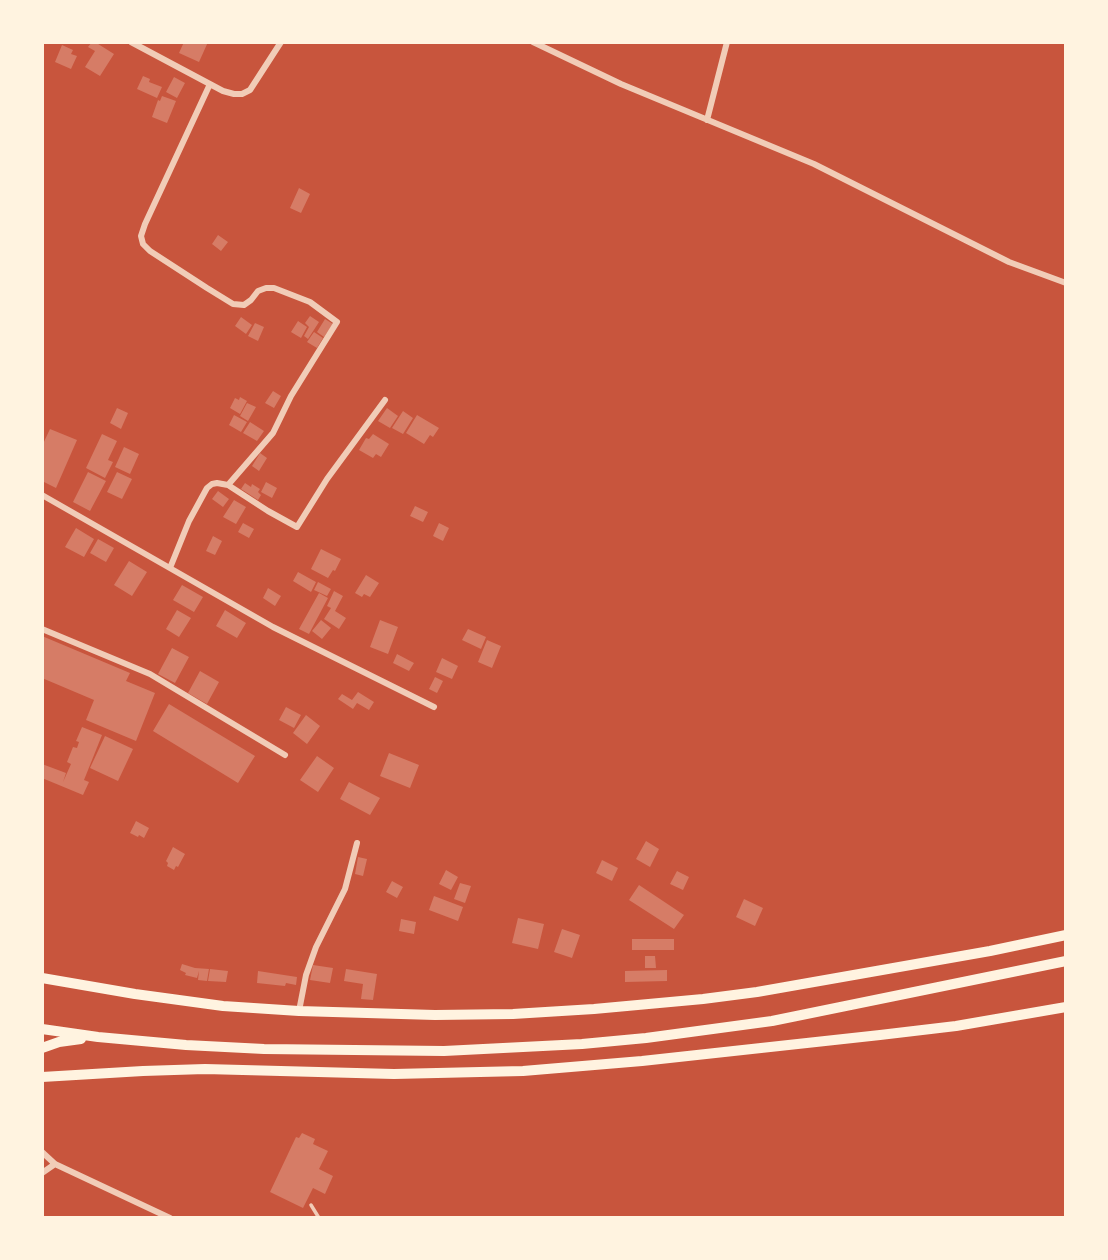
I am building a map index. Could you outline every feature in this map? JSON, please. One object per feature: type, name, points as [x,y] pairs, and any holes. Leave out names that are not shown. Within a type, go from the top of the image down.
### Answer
[{"type":"highway","points":[[42,978],[223,1006],[435,1015],[513,1014],[594,1009],[757,992],[1066,935]]},
{"type":"highway","points":[[42,1029],[186,1045],[358,1051],[444,1051],[582,1044],[772,1021],[1066,961]]},
{"type":"highway","points":[[42,1077],[192,1070],[394,1074],[535,1070],[867,1037],[956,1026],[1066,1007]]},
{"type":"highway","points":[[42,1048],[59,1042],[98,1037]]},
{"type":"street","points":[[131,42],[223,91],[234,94],[250,90],[281,42]]},
{"type":"street","points":[[533,42],[621,84],[814,164],[1009,262],[1066,283]]},
{"type":"street","points":[[707,120],[727,42]]},
{"type":"street","points":[[210,84],[145,224],[141,236],[143,244],[195,281],[233,303],[244,305],[258,291],[274,288],[310,302],[337,321],[291,396],[273,433],[228,485]]},
{"type":"street","points":[[170,568],[189,521],[207,488],[212,484],[228,485],[297,527],[327,479],[385,400]]},
{"type":"street","points":[[42,495],[273,627],[434,707]]},
{"type":"street","points":[[42,629],[150,674],[285,755]]},
{"type":"street","points":[[299,1011],[306,975],[316,947],[345,889],[357,843]]},
{"type":"street","points":[[42,1152],[55,1164],[170,1218]]},
{"type":"street","points":[[42,1173],[55,1164]]},
{"type":"lane","points":[[311,1205],[319,1218]]},
{"type":"building","points":[[92,42],[114,54],[100,76],[85,67],[95,51],[88,47]]},
{"type":"building","points":[[184,42],[208,42],[199,62],[179,53]]},
{"type":"building","points":[[62,45],[73,50],[71,54],[77,56],[71,69],[55,62]]},
{"type":"building","points":[[143,76],[150,79],[149,82],[162,87],[157,98],[137,89]]},
{"type":"building","points":[[174,77],[185,83],[177,98],[166,92]]},
{"type":"building","points":[[162,96],[176,101],[167,123],[152,117]]},
{"type":"building","points":[[299,188],[310,194],[301,213],[290,208]]},
{"type":"building","points":[[218,235],[228,242],[221,251],[212,244]]},
{"type":"building","points":[[310,316],[319,322],[308,339],[304,336],[309,327],[305,323]]},
{"type":"building","points":[[241,317],[252,325],[246,334],[235,326]]},
{"type":"building","points":[[325,319],[333,324],[324,337],[317,332]]},
{"type":"building","points":[[298,321],[307,327],[301,338],[291,332]]},
{"type":"building","points":[[255,323],[264,327],[258,341],[248,336]]},
{"type":"building","points":[[314,332],[323,338],[317,348],[307,342]]},
{"type":"building","points":[[273,391],[281,396],[274,408],[265,403]]},
{"type":"building","points":[[240,397],[247,401],[240,414],[230,408],[235,398],[239,400]]},
{"type":"building","points":[[247,403],[256,407],[248,421],[240,416]]},
{"type":"building","points":[[117,408],[128,413],[121,429],[110,423]]},
{"type":"building","points":[[387,408],[398,416],[390,428],[378,421]]},
{"type":"building","points":[[403,411],[413,418],[403,434],[392,428]]},
{"type":"building","points":[[234,415],[247,422],[241,432],[229,425]]},
{"type":"building","points":[[417,415],[439,428],[424,444],[406,433]]},
{"type":"building","points":[[250,422],[264,431],[257,441],[243,433]]},
{"type":"building","points":[[50,429],[77,440],[56,488],[42,481],[42,446]]},
{"type":"building","points":[[102,434],[117,441],[108,460],[113,462],[105,478],[86,468]]},
{"type":"building","points":[[373,434],[389,444],[381,457],[376,454],[373,458],[359,450],[366,438],[369,439]]},
{"type":"building","points":[[124,447],[139,454],[130,474],[115,467]]},
{"type":"building","points":[[260,453],[267,458],[259,471],[252,466]]},
{"type":"building","points":[[88,472],[106,481],[90,511],[73,502]]},
{"type":"building","points":[[117,472],[132,479],[122,499],[107,492]]},
{"type":"building","points":[[266,482],[277,488],[272,498],[261,492]]},
{"type":"building","points":[[245,483],[260,489],[258,500],[241,489]]},
{"type":"building","points":[[218,491],[229,499],[223,507],[212,499]]},
{"type":"building","points":[[234,500],[246,507],[236,524],[223,517]]},
{"type":"building","points":[[415,506],[428,512],[423,522],[410,516]]},
{"type":"building","points":[[243,523],[254,529],[249,538],[238,532]]},
{"type":"building","points":[[439,523],[449,528],[443,541],[433,536]]},
{"type":"building","points":[[76,528],[94,539],[84,557],[65,547]]},
{"type":"building","points":[[213,536],[222,541],[215,555],[206,551]]},
{"type":"building","points":[[98,539],[114,548],[106,562],[90,553]]},
{"type":"building","points":[[321,549],[341,559],[328,578],[311,569]]},
{"type":"building","points":[[129,561],[147,572],[132,596],[114,585]]},
{"type":"building","points":[[298,572],[316,582],[311,592],[293,581]]},
{"type":"building","points":[[366,575],[379,583],[370,597],[364,594],[362,597],[355,593]]},
{"type":"building","points":[[318,582],[331,589],[327,596],[314,590]]},
{"type":"building","points":[[182,585],[203,597],[194,612],[173,600]]},
{"type":"building","points":[[268,588],[281,596],[275,606],[263,598]]},
{"type":"building","points":[[334,591],[343,596],[335,611],[346,618],[339,629],[324,619],[331,608],[327,606]]},
{"type":"building","points":[[319,593],[328,598],[309,634],[299,629]]},
{"type":"building","points":[[177,610],[191,618],[179,637],[166,629]]},
{"type":"building","points":[[225,610],[246,623],[237,638],[216,626]]},
{"type":"building","points":[[321,620],[331,628],[322,639],[312,631]]},
{"type":"building","points":[[380,620],[398,627],[388,654],[370,647]]},
{"type":"building","points":[[468,629],[486,637],[481,649],[462,640]]},
{"type":"building","points":[[42,636],[130,673],[126,681],[155,693],[136,741],[86,720],[94,700],[42,678]]},
{"type":"building","points":[[487,640],[501,646],[492,668],[478,662]]},
{"type":"building","points":[[172,648],[189,657],[175,683],[158,674]]},
{"type":"building","points":[[397,654],[414,663],[409,671],[393,663]]},
{"type":"building","points":[[442,658],[458,666],[452,679],[436,672]]},
{"type":"building","points":[[200,671],[219,682],[207,704],[188,693]]},
{"type":"building","points":[[435,677],[443,681],[437,693],[429,689]]},
{"type":"building","points":[[358,692],[374,702],[369,710],[357,703],[353,709],[338,699],[342,694],[352,700]]},
{"type":"building","points":[[169,704],[255,756],[238,783],[153,731]]},
{"type":"building","points":[[286,707],[301,715],[294,728],[279,720]]},
{"type":"building","points":[[306,715],[320,726],[307,744],[293,733]]},
{"type":"building","points":[[82,727],[102,735],[84,780],[89,782],[83,795],[42,778],[42,764],[66,773],[63,782],[71,764],[67,762],[73,747],[77,748],[79,742],[76,741]]},
{"type":"building","points":[[105,736],[133,749],[118,781],[90,768]]},
{"type":"building","points":[[389,753],[419,765],[410,788],[380,776]]},
{"type":"building","points":[[317,756],[334,768],[318,792],[300,780]]},
{"type":"building","points":[[349,782],[380,798],[370,815],[340,799]]},
{"type":"building","points":[[136,821],[149,828],[144,838],[130,833]]},
{"type":"building","points":[[646,841],[659,849],[650,867],[636,859]]},
{"type":"building","points":[[173,847],[185,854],[174,870],[167,866],[166,861]]},
{"type":"building","points":[[358,857],[367,859],[363,876],[355,874]]},
{"type":"building","points":[[602,860],[618,868],[612,881],[596,873]]},
{"type":"building","points":[[446,870],[458,877],[451,890],[439,884]]},
{"type":"building","points":[[677,871],[689,877],[683,890],[670,884]]},
{"type":"building","points":[[392,881],[403,887],[397,898],[386,892]]},
{"type":"building","points":[[460,883],[471,886],[465,903],[454,899]]},
{"type":"building","points":[[639,885],[684,915],[674,929],[629,900]]},
{"type":"building","points":[[434,896],[463,907],[458,921],[429,910]]},
{"type":"building","points":[[744,899],[763,908],[755,926],[736,917]]},
{"type":"building","points":[[518,918],[544,924],[538,949],[512,943]]},
{"type":"building","points":[[401,919],[416,922],[414,934],[399,931]]},
{"type":"building","points":[[562,929],[580,935],[572,958],[554,952]]},
{"type":"building","points":[[632,939],[674,939],[674,950],[632,950]]},
{"type":"building","points":[[645,956],[655,956],[656,968],[645,968]]},
{"type":"building","points":[[182,964],[209,969],[207,981],[198,980],[199,971],[197,978],[185,975],[186,973],[180,970]]},
{"type":"building","points":[[313,965],[333,968],[330,983],[310,980]]},
{"type":"building","points":[[210,969],[228,971],[226,982],[208,981]]},
{"type":"building","points":[[346,969],[377,974],[373,1000],[361,999],[363,984],[344,981]]},
{"type":"building","points":[[667,970],[667,981],[625,982],[625,971]]},
{"type":"building","points":[[258,971],[297,977],[296,985],[257,983]]},
{"type":"building","points":[[302,1133],[315,1139],[313,1144],[328,1151],[319,1169],[333,1176],[325,1194],[313,1188],[303,1208],[270,1192],[296,1137],[299,1138]]}]
